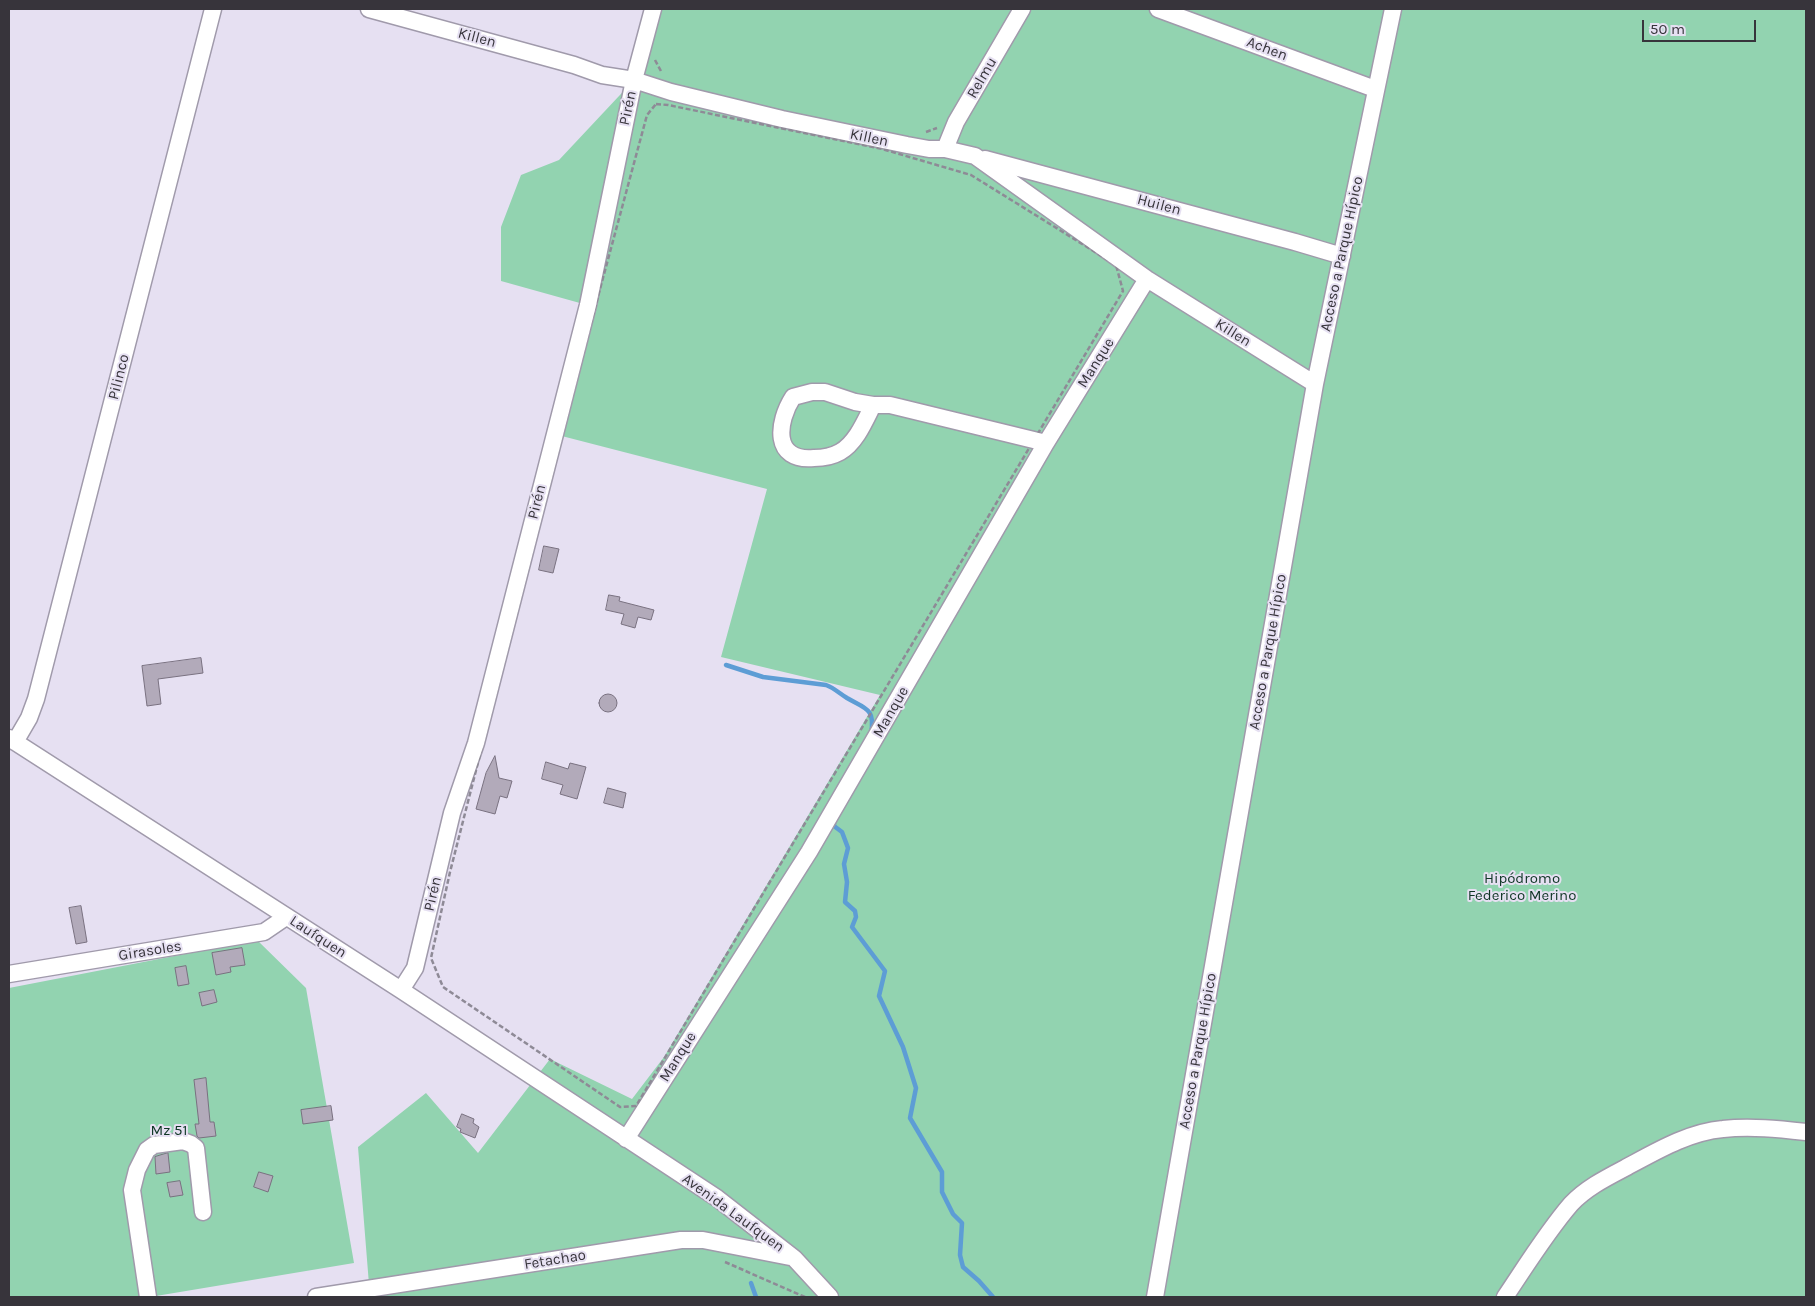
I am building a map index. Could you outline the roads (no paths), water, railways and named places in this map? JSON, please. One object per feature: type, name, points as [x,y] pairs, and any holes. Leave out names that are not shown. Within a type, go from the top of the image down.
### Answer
[{"type":"street","name":"Pilinco","points":[[12,740],[29,718],[36,698],[213,9]]},
{"type":"street","name":"Killen","points":[[369,9],[574,64],[602,75],[634,80],[671,92],[782,119],[907,146],[945,149],[975,156],[1147,279],[1315,384]]},
{"type":"street","name":"Pirén","points":[[401,990],[415,968],[452,813],[476,743],[588,305],[634,80],[653,9]]},
{"type":"street","name":"Relmu","points":[[945,149],[956,122],[1022,9]]},
{"type":"street","name":"Achen","points":[[1158,9],[1376,89]]},
{"type":"street","name":"Acceso a Parque Hípico","points":[[1155,1297],[1315,384],[1392,9]]},
{"type":"street","name":"Huilen","points":[[975,156],[1277,236],[1342,256]]},
{"type":"street","name":"Manque","points":[[626,1139],[814,844],[1040,442],[1147,279]]},
{"type":"street","points":[[873,405],[855,437],[841,452],[822,458],[808,459],[792,456],[784,448],[781,436],[782,423],[788,405],[794,397],[812,392],[825,392],[855,402],[873,405],[890,405],[1040,442]]},
{"type":"street","name":"Laufquen","points":[[12,740],[401,990],[626,1139]]},
{"type":"street","name":"Girasoles","points":[[9,974],[264,932],[286,916]]},
{"type":"street","points":[[1505,1297],[1550,1231],[1572,1203],[1594,1185],[1656,1151],[1689,1137],[1722,1129],[1781,1129],[1806,1132]]},
{"type":"street","name":"Avenida Laufquen","points":[[626,1139],[717,1198],[794,1258],[830,1297]]},
{"type":"street","points":[[148,1297],[132,1190],[137,1170],[147,1150],[154,1144],[183,1141],[196,1148],[203,1212]]},
{"type":"street","name":"Fetachao","points":[[316,1297],[681,1240],[703,1240],[794,1258]]},
{"type":"waterway","points":[[726,665],[763,677],[829,686],[867,710],[872,718],[871,733]]},
{"type":"waterway","points":[[834,820],[834,826],[842,832],[848,848],[844,864],[847,882],[845,902],[855,911],[856,917],[852,927],[885,971],[879,996],[903,1047],[916,1088],[910,1118],[942,1172],[942,1192],[953,1214],[962,1223],[960,1255],[963,1267],[993,1297]]},
{"type":"waterway","points":[[751,1283],[756,1297]]},
{"type":"park label","name":"Hipódromo Federico Merino","points":[[1522,888]]},
{"type":"park label","name":"Mz 51","points":[[169,1131]]}]
